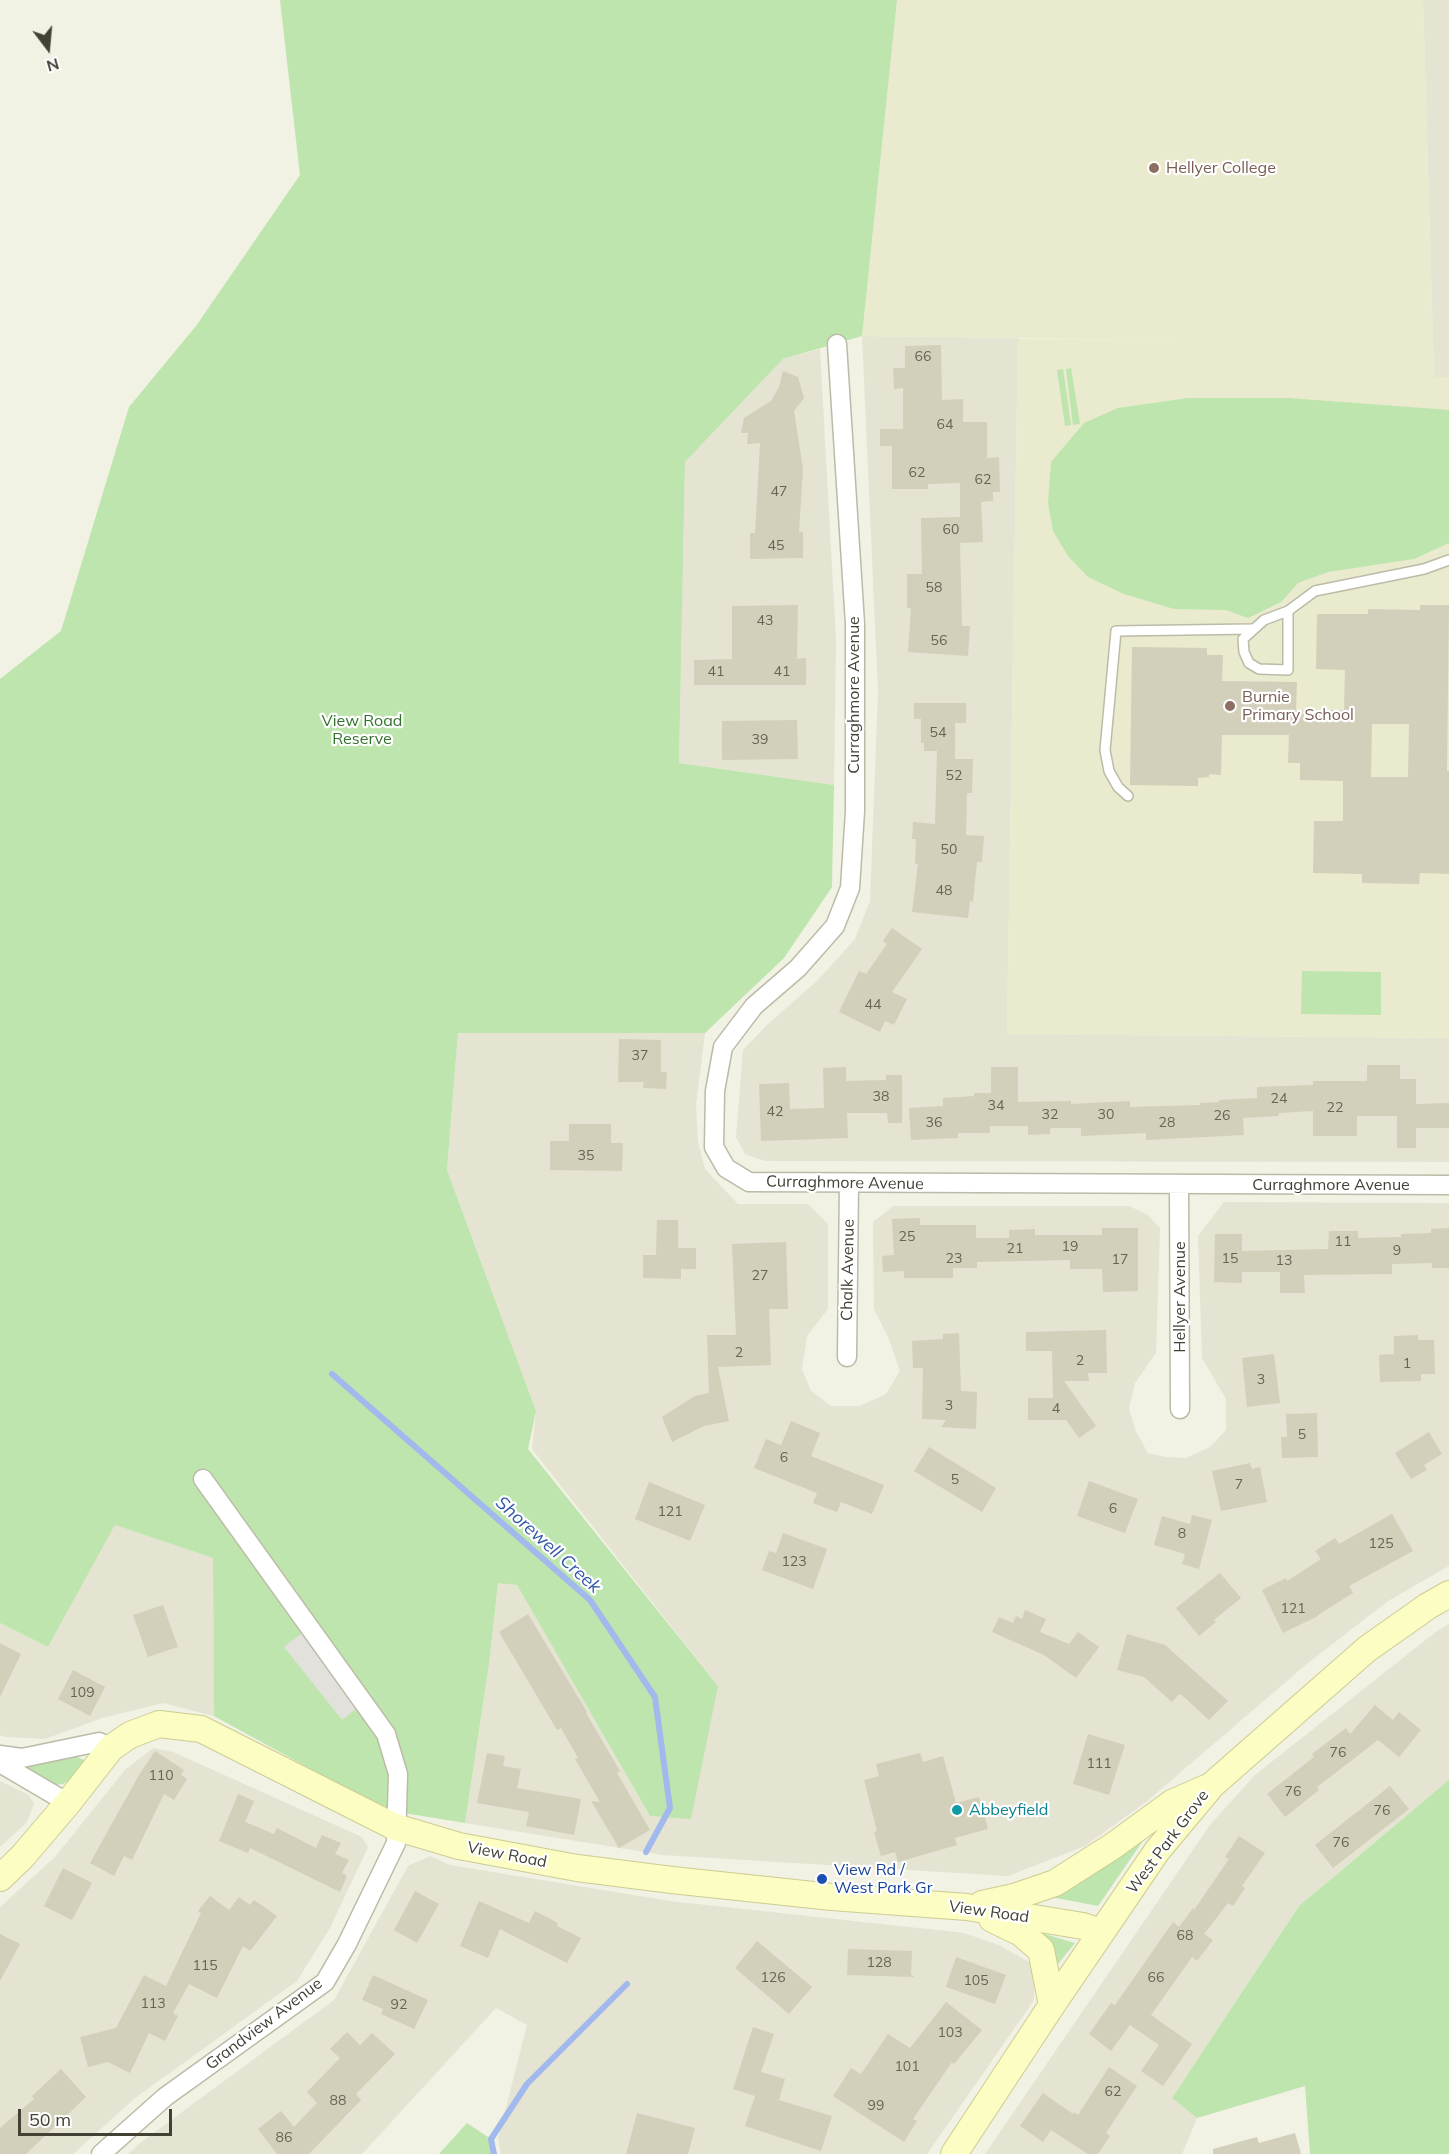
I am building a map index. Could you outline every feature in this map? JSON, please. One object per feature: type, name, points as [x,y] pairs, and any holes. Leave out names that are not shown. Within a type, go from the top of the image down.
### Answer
[{"type":"street","name":"Curraghmore Avenue","points":[[837,344],[855,624],[855,811],[850,888],[835,926],[798,968],[754,1006],[723,1047],[715,1091],[714,1148],[726,1168],[749,1182],[1449,1185]]},
{"type":"street","name":"Chalk Avenue","points":[[847,1357],[849,1183]]},
{"type":"street","name":"Hellyer Avenue","points":[[1179,1185],[1180,1409]]},
{"type":"street","name":"Grandview Avenue","points":[[101,2154],[165,2097],[325,1982],[347,1944],[396,1843],[398,1774],[386,1734],[203,1479]]},
{"type":"street","name":"West Park Grove","points":[[954,2154],[1157,1851],[1212,1785],[1367,1649],[1449,1594]]},
{"type":"street","name":"View Road","points":[[0,1878],[22,1857],[111,1748],[130,1735],[159,1724],[201,1730],[395,1827],[459,1846],[577,1868],[745,1889],[968,1907],[1083,1926],[1101,1932]]},
{"type":"street","points":[[0,1755],[22,1758],[99,1742],[111,1748]]},
{"type":"street","points":[[0,1763],[68,1803]]},
{"type":"street","points":[[968,1907],[1014,1897],[1055,1883],[1113,1846],[1172,1803],[1212,1785]]},
{"type":"street","points":[[968,1907],[1020,1933],[1041,1950],[1052,2005]]},
{"type":"lane","points":[[1288,611],[1288,670],[1260,669],[1249,663],[1244,652],[1243,639],[1252,629],[1264,620],[1288,611],[1315,591],[1424,569],[1449,560]]},
{"type":"lane","points":[[1128,796],[1118,787],[1109,771],[1104,750],[1116,631],[1252,629]]},
{"type":"shaded area","name":"Burnie Primary School","points":[[897,0],[1423,0],[1434,377],[1449,377],[1449,1038],[1007,1034],[1018,339],[1179,340],[862,336]]},
{"type":"shaded area","points":[[1423,0],[1449,0],[1449,377],[1434,377]]},
{"type":"shaded area","points":[[862,336],[1018,338],[1007,1034],[1449,1038],[1449,1162],[765,1161],[745,1154],[736,1137],[743,1050],[767,1025],[819,979],[855,939],[870,901],[878,692]]},
{"type":"shaded area","points":[[820,349],[836,640],[834,785],[679,763],[685,462],[783,359]]},
{"type":"shaded area","points":[[458,1033],[705,1033],[696,1104],[698,1142],[705,1169],[738,1204],[808,1204],[828,1224],[828,1309],[807,1336],[802,1369],[811,1391],[831,1406],[860,1406],[886,1394],[900,1371],[889,1339],[874,1309],[873,1222],[893,1206],[1129,1206],[1148,1215],[1160,1228],[1156,1353],[1135,1383],[1129,1408],[1136,1432],[1148,1453],[1186,1458],[1210,1447],[1226,1430],[1226,1399],[1202,1358],[1198,1236],[1224,1202],[1449,1203],[1449,1566],[1388,1601],[1308,1663],[1146,1802],[1085,1846],[1008,1876],[663,1855],[465,1823],[489,1664],[498,1582],[517,1585],[650,1816],[718,1686],[532,1449],[536,1411],[447,1170]]},
{"type":"shaded area","points":[[115,1525],[213,1558],[214,1716],[163,1703],[102,1718],[45,1739],[0,1735],[0,1623],[48,1647]]},
{"type":"shaded area","points":[[1449,1624],[1449,1780],[1299,1906],[1172,2098],[1197,2118],[1182,2154],[985,2154],[1210,1825],[1255,1775],[1437,1631]]},
{"type":"shaded area","points":[[312,1625],[370,1698],[342,1720],[284,1647]]},
{"type":"shaded area","points":[[153,1748],[173,1752],[362,1837],[368,1847],[330,1928],[297,1981],[135,2098],[73,2154],[0,2154],[0,1907],[55,1857],[125,1770]]},
{"type":"shaded area","points":[[0,1781],[29,1795],[34,1804],[27,1822],[0,1847]]},
{"type":"shaded area","points":[[430,1856],[450,1865],[670,1901],[964,1933],[999,1945],[1034,1965],[1034,2000],[927,2154],[501,2154],[498,2139],[527,2025],[496,2008],[362,2154],[128,2154],[334,2000],[408,1866]]},
{"type":"green space","name":"View Road Reserve","points":[[280,0],[897,0],[862,336],[783,359],[685,462],[679,763],[834,785],[832,887],[784,958],[705,1033],[458,1033],[447,1170],[536,1411],[528,1449],[718,1686],[691,1819],[650,1816],[517,1585],[498,1583],[489,1664],[465,1823],[398,1812],[362,1797],[214,1716],[213,1558],[115,1525],[48,1647],[0,1623],[0,679],[61,631],[129,407],[196,326],[300,175]]},
{"type":"green space","points":[[1071,368],[1080,424],[1073,425],[1066,369]]},
{"type":"green space","points":[[1063,369],[1071,425],[1065,426],[1057,370]]},
{"type":"green space","points":[[1188,398],[1288,398],[1449,410],[1449,543],[1414,559],[1328,572],[1298,583],[1281,602],[1248,618],[1226,610],[1174,609],[1124,594],[1088,577],[1068,556],[1053,531],[1048,503],[1051,462],[1084,423],[1118,408]]},
{"type":"green space","points":[[1302,971],[1381,972],[1381,1015],[1301,1014]]},
{"type":"green space","points":[[77,1757],[84,1760],[85,1766],[63,1784],[53,1785],[19,1767],[39,1765],[59,1758]]},
{"type":"green space","points":[[1449,1780],[1449,2154],[1310,2154],[1305,2086],[1197,2118],[1172,2098],[1299,1906]]},
{"type":"green space","points":[[1151,1829],[1098,1906],[1046,1896]]},
{"type":"green space","points":[[1038,1932],[1075,1943],[1058,1964]]},
{"type":"green space","points":[[467,2123],[491,2139],[494,2154],[439,2154]]},
{"type":"building","points":[[941,345],[942,400],[963,399],[963,422],[987,422],[987,458],[999,457],[1000,492],[993,492],[993,501],[981,502],[983,542],[960,543],[962,626],[970,626],[968,656],[908,652],[911,608],[907,608],[907,574],[922,574],[921,518],[960,517],[960,483],[928,484],[928,489],[892,489],[892,446],[880,446],[880,429],[903,429],[903,388],[894,389],[893,368],[905,368],[905,346]]},
{"type":"building","points":[[783,371],[798,377],[804,398],[794,411],[803,469],[799,532],[803,532],[803,558],[750,559],[750,533],[755,533],[760,443],[747,444],[748,433],[741,433],[744,418],[771,401],[779,387]]},
{"type":"building","points":[[798,605],[797,659],[806,658],[806,685],[694,685],[694,660],[732,659],[732,606]]},
{"type":"building","points":[[1420,605],[1449,605],[1447,771],[1449,771],[1449,874],[1420,873],[1419,884],[1362,883],[1362,874],[1313,873],[1314,821],[1343,821],[1343,781],[1300,780],[1300,763],[1288,763],[1289,735],[1222,735],[1221,775],[1209,774],[1209,777],[1198,778],[1198,786],[1130,785],[1132,647],[1207,648],[1207,655],[1223,655],[1222,681],[1297,682],[1296,710],[1344,710],[1345,670],[1316,669],[1317,614],[1368,614],[1368,609],[1420,610]],"holes":[[[1372,724],[1409,724],[1408,777],[1371,777]]]},
{"type":"building","points":[[914,703],[966,703],[966,723],[955,723],[955,759],[973,759],[972,793],[967,793],[966,835],[984,836],[982,862],[977,862],[973,902],[970,901],[968,918],[912,912],[918,864],[915,864],[916,839],[912,839],[913,822],[935,824],[937,751],[924,751],[924,743],[921,743],[921,719],[914,719]]},
{"type":"building","points":[[797,720],[798,759],[722,760],[722,721]]},
{"type":"building","points":[[892,928],[922,949],[892,992],[907,999],[894,1025],[885,1021],[880,1032],[839,1012],[859,971],[866,974],[887,944],[883,941]]},
{"type":"building","points":[[619,1039],[661,1040],[661,1072],[667,1072],[666,1089],[643,1088],[644,1082],[618,1082]]},
{"type":"building","points":[[1367,1065],[1400,1065],[1400,1079],[1416,1079],[1416,1104],[1449,1103],[1449,1128],[1416,1128],[1416,1148],[1397,1148],[1397,1116],[1357,1116],[1357,1136],[1313,1136],[1313,1111],[1243,1118],[1244,1135],[1146,1140],[1146,1133],[1081,1136],[1081,1128],[1050,1128],[1050,1134],[1028,1135],[1028,1126],[990,1126],[990,1133],[958,1133],[958,1138],[911,1140],[909,1108],[943,1106],[943,1098],[991,1093],[991,1067],[1018,1067],[1018,1102],[1071,1101],[1071,1104],[1130,1101],[1130,1107],[1200,1105],[1200,1103],[1219,1102],[1219,1100],[1257,1098],[1257,1087],[1313,1085],[1313,1081],[1367,1081]]},
{"type":"building","points":[[846,1067],[846,1081],[886,1080],[886,1075],[902,1075],[902,1123],[888,1123],[887,1113],[847,1113],[848,1138],[761,1141],[759,1084],[789,1083],[790,1109],[824,1108],[823,1068]]},
{"type":"building","points":[[569,1124],[611,1124],[611,1143],[623,1143],[622,1171],[550,1170],[550,1141],[569,1141]]},
{"type":"building","points":[[920,1218],[920,1225],[976,1225],[976,1238],[1009,1238],[1009,1230],[1035,1229],[1035,1235],[1102,1235],[1102,1228],[1138,1228],[1138,1291],[1103,1292],[1102,1269],[1070,1269],[1070,1260],[977,1262],[977,1268],[953,1268],[953,1278],[904,1278],[904,1271],[883,1272],[882,1256],[894,1255],[892,1219]]},
{"type":"building","points":[[657,1220],[678,1220],[678,1248],[696,1248],[696,1269],[681,1269],[681,1279],[643,1278],[643,1255],[656,1255]]},
{"type":"building","points":[[1449,1228],[1449,1268],[1432,1268],[1432,1263],[1392,1264],[1392,1274],[1304,1275],[1305,1293],[1280,1293],[1280,1272],[1242,1272],[1242,1283],[1214,1282],[1215,1234],[1242,1234],[1242,1251],[1328,1249],[1329,1231],[1358,1231],[1358,1238],[1401,1237],[1401,1234],[1431,1233],[1431,1229]]},
{"type":"building","points":[[786,1242],[788,1309],[769,1309],[771,1365],[718,1367],[729,1421],[704,1426],[672,1442],[662,1417],[695,1396],[709,1393],[707,1335],[736,1335],[732,1244]]},
{"type":"building","points":[[1106,1330],[1107,1373],[1088,1373],[1089,1381],[1064,1381],[1096,1426],[1079,1438],[1066,1420],[1028,1420],[1028,1398],[1053,1398],[1052,1351],[1026,1351],[1026,1332]]},
{"type":"building","points":[[959,1333],[961,1391],[977,1392],[976,1429],[941,1427],[946,1420],[922,1419],[923,1368],[913,1368],[912,1341],[943,1339],[943,1334]]},
{"type":"building","points":[[1418,1335],[1418,1340],[1434,1340],[1435,1374],[1421,1374],[1421,1381],[1380,1382],[1379,1355],[1394,1354],[1394,1336]]},
{"type":"building","points":[[1274,1354],[1280,1403],[1247,1407],[1242,1358]]},
{"type":"building","points":[[1317,1413],[1318,1457],[1282,1458],[1281,1437],[1287,1437],[1286,1414]]},
{"type":"building","points":[[791,1421],[820,1433],[811,1456],[884,1485],[872,1514],[841,1502],[837,1512],[813,1503],[817,1493],[754,1468],[766,1439],[781,1445]]},
{"type":"building","points":[[1429,1432],[1442,1454],[1424,1465],[1427,1470],[1411,1479],[1395,1453]]},
{"type":"building","points":[[929,1447],[996,1488],[982,1512],[914,1471]]},
{"type":"building","points":[[1250,1463],[1252,1469],[1260,1467],[1267,1502],[1221,1511],[1212,1471]]},
{"type":"building","points":[[1089,1481],[1138,1499],[1125,1533],[1077,1516]]},
{"type":"building","points":[[649,1482],[705,1505],[690,1541],[635,1519]]},
{"type":"building","points":[[1392,1514],[1413,1551],[1349,1586],[1353,1593],[1318,1616],[1283,1633],[1262,1590],[1286,1578],[1287,1581],[1321,1559],[1315,1551],[1335,1538],[1339,1544]]},
{"type":"building","points":[[1192,1515],[1212,1520],[1199,1569],[1182,1564],[1185,1554],[1154,1545],[1162,1516],[1190,1524]]},
{"type":"building","points":[[783,1533],[827,1549],[813,1589],[762,1570],[769,1551],[776,1553]]},
{"type":"building","points":[[1220,1573],[1241,1598],[1214,1620],[1216,1622],[1199,1636],[1176,1608]]},
{"type":"building","points":[[163,1605],[178,1647],[148,1657],[133,1615]]},
{"type":"building","points":[[1025,1610],[1046,1619],[1040,1632],[1069,1644],[1078,1632],[1099,1647],[1076,1678],[1044,1655],[992,1632],[999,1617],[1013,1623],[1016,1616],[1022,1619]]},
{"type":"building","points":[[528,1614],[587,1712],[620,1771],[617,1773],[650,1830],[619,1848],[591,1801],[600,1802],[575,1759],[578,1758],[561,1728],[557,1730],[499,1632]]},
{"type":"building","points":[[1127,1634],[1165,1645],[1228,1701],[1209,1720],[1183,1696],[1179,1694],[1172,1702],[1144,1677],[1117,1670]]},
{"type":"building","points":[[0,1643],[21,1654],[0,1697]]},
{"type":"building","points":[[73,1670],[105,1687],[90,1716],[58,1699]]},
{"type":"building","points":[[1375,1705],[1393,1720],[1399,1712],[1421,1730],[1399,1757],[1378,1740],[1317,1787],[1319,1790],[1285,1817],[1267,1794],[1314,1757],[1312,1754],[1346,1728],[1350,1734]]},
{"type":"building","points":[[1088,1734],[1125,1745],[1109,1795],[1073,1784]]},
{"type":"building","points":[[155,1751],[184,1770],[181,1775],[187,1779],[174,1800],[164,1794],[132,1860],[124,1856],[114,1876],[90,1863]]},
{"type":"building","points":[[487,1753],[505,1756],[503,1766],[521,1769],[517,1788],[581,1799],[574,1835],[526,1826],[529,1812],[477,1803]]},
{"type":"building","name":"Abbeyfield","points":[[920,1753],[923,1762],[943,1756],[956,1803],[979,1797],[988,1829],[955,1838],[957,1845],[898,1862],[895,1852],[881,1856],[864,1780],[879,1776],[876,1764]]},
{"type":"building","points":[[1390,1786],[1409,1809],[1333,1868],[1315,1845]]},
{"type":"building","points":[[238,1794],[254,1801],[245,1822],[274,1834],[277,1828],[316,1848],[322,1835],[341,1843],[335,1854],[349,1860],[342,1873],[347,1876],[340,1892],[250,1848],[248,1853],[219,1841]]},
{"type":"building","points":[[1239,1836],[1265,1853],[1242,1886],[1245,1888],[1233,1906],[1228,1903],[1204,1934],[1213,1940],[1197,1961],[1192,1957],[1151,2015],[1192,2044],[1163,2086],[1141,2071],[1159,2045],[1130,2025],[1111,2051],[1089,2034],[1111,2003],[1115,2005],[1173,1922],[1179,1927],[1193,1908],[1194,1910],[1229,1859],[1225,1857]]},
{"type":"building","points":[[63,1868],[92,1883],[72,1920],[44,1906]]},
{"type":"building","points":[[415,1891],[439,1904],[417,1943],[394,1930]]},
{"type":"building","points":[[210,1896],[229,1910],[239,1897],[250,1905],[254,1900],[277,1916],[250,1951],[243,1946],[217,1998],[189,1984],[173,2013],[178,2016],[165,2041],[149,2033],[130,2073],[108,2062],[88,2067],[80,2037],[116,2028],[144,1975],[166,1986],[201,1913],[198,1911]]},
{"type":"building","points":[[479,1901],[529,1923],[535,1911],[581,1938],[567,1963],[500,1929],[488,1958],[460,1946]]},
{"type":"building","points":[[0,1934],[20,1944],[0,1981]]},
{"type":"building","points":[[757,1941],[812,1987],[789,2014],[735,1968]]},
{"type":"building","points":[[848,1949],[912,1951],[911,1974],[914,1977],[847,1975]]},
{"type":"building","points":[[956,1957],[1006,1975],[995,2004],[946,1987]]},
{"type":"building","points":[[373,1975],[428,2000],[414,2029],[381,2014],[383,2009],[362,2000]]},
{"type":"building","points":[[946,2002],[982,2030],[954,2064],[952,2062],[913,2119],[917,2121],[904,2142],[833,2096],[851,2068],[861,2074],[888,2034],[910,2048]]},
{"type":"building","points":[[753,2027],[774,2034],[761,2072],[785,2079],[779,2100],[832,2116],[821,2151],[745,2126],[755,2096],[733,2089]]},
{"type":"building","points":[[347,2032],[360,2045],[372,2033],[395,2054],[356,2094],[361,2100],[309,2154],[277,2154],[258,2129],[281,2111],[294,2127],[317,2103],[307,2092],[340,2058],[330,2049]]},
{"type":"building","points":[[1109,2067],[1137,2086],[1106,2133],[1110,2136],[1098,2154],[1088,2154],[1051,2130],[1043,2142],[1020,2126],[1043,2093],[1073,2114],[1074,2112],[1078,2115]]},
{"type":"building","points":[[61,2069],[86,2097],[26,2154],[0,2154],[0,2128],[34,2099],[32,2096]]},
{"type":"building","points":[[637,2113],[695,2128],[688,2154],[626,2154]]},
{"type":"building","points":[[1295,2133],[1301,2154],[1213,2154],[1213,2149],[1257,2137],[1259,2143]]},
{"type":"waterway","name":"Shorewell Creek","points":[[332,1374],[590,1600],[655,1697],[670,1808],[646,1852]]},
{"type":"waterway","name":"Shorewell Creek","points":[[494,2154],[491,2139],[527,2084],[627,1984]]},
{"type":"place","name":"Hellyer College","points":[[1154,168]]},
{"type":"place","name":"Burnie Primary School","points":[[1230,706]]},
{"type":"place","name":"Abbeyfield","points":[[957,1810]]},
{"type":"place","name":"View Rd / West Park Gr","points":[[822,1879]]}]
